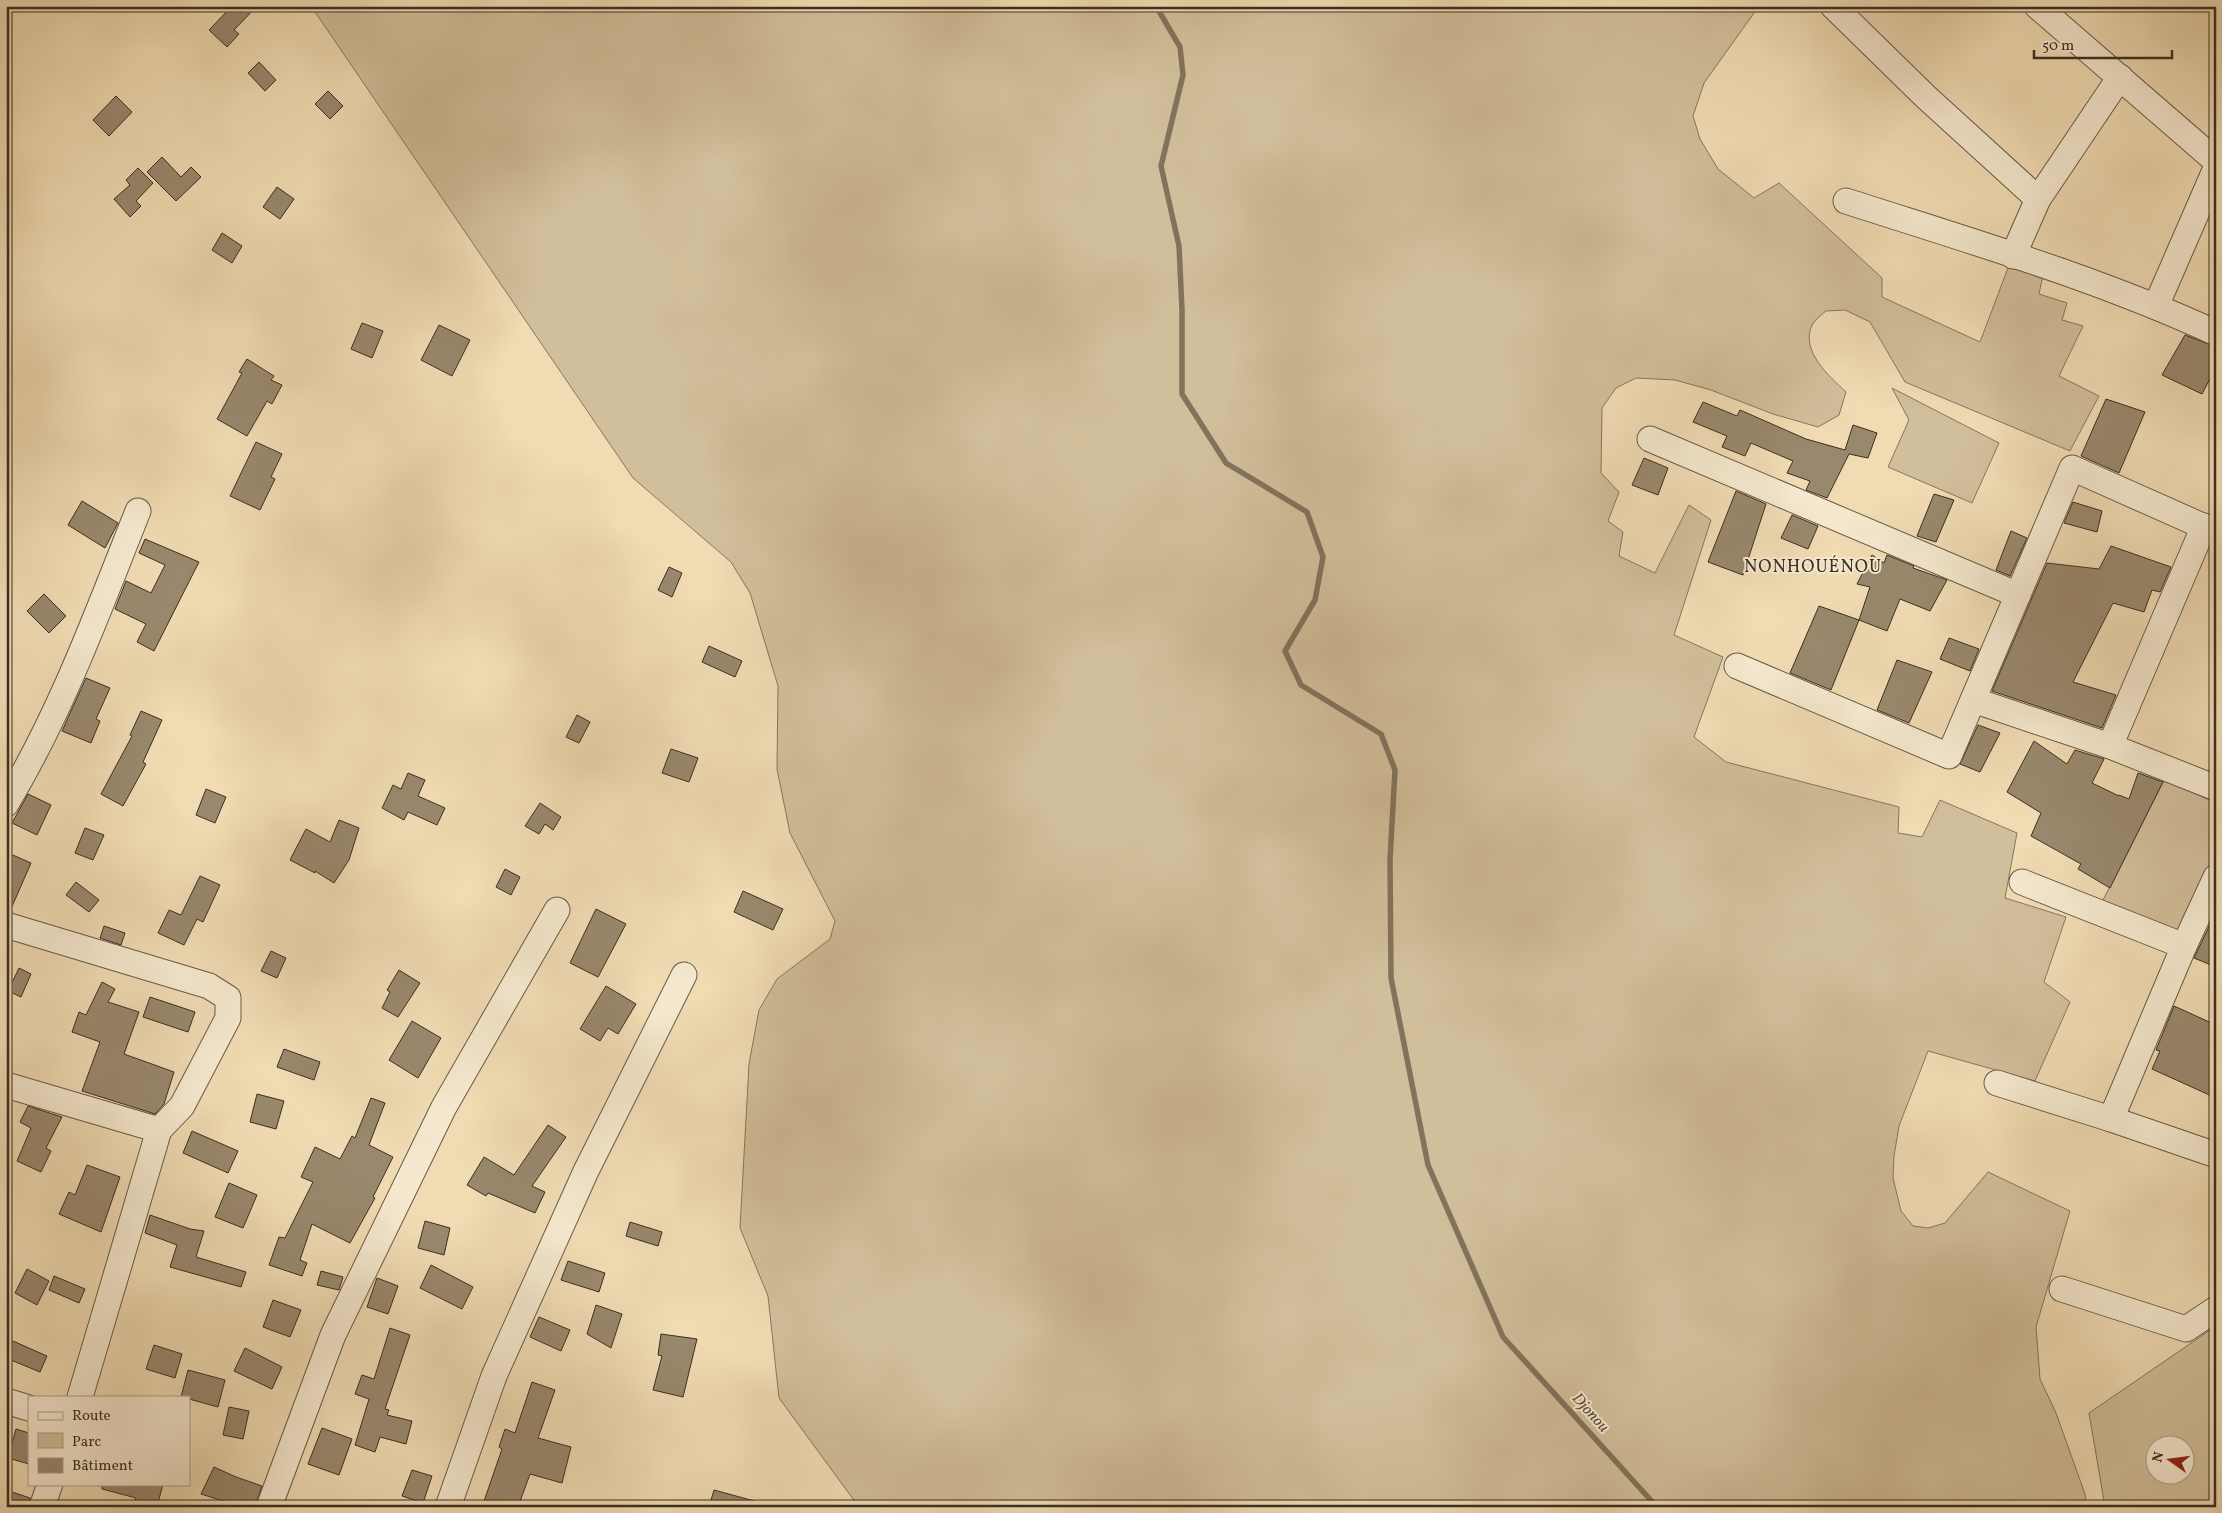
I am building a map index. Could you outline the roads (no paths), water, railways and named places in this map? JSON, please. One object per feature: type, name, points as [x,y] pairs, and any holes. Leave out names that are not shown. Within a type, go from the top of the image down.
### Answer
[{"type":"street","points":[[1833,6],[1926,97],[2038,199]]},
{"type":"street","points":[[2037,6],[2216,161]]},
{"type":"street","points":[[2013,256],[2038,199],[2120,76]]},
{"type":"street","points":[[2156,306],[2216,168]]},
{"type":"street","points":[[1846,201],[2156,306],[2216,333]]},
{"type":"street","points":[[1650,439],[2018,595]]},
{"type":"street","points":[[1737,666],[1949,756],[2072,468],[2210,529],[2110,746]]},
{"type":"street","points":[[6,804],[34,757],[75,670],[138,511]]},
{"type":"street","points":[[1973,700],[2110,746],[2216,788]]},
{"type":"street","points":[[2111,1118],[2184,946],[2216,877]]},
{"type":"street","points":[[2022,882],[2184,946]]},
{"type":"street","points":[[269,1507],[338,1327],[444,1107],[557,910]]},
{"type":"street","points":[[6,926],[209,986],[228,998],[228,1018],[182,1106],[159,1130],[80,1396]]},
{"type":"street","points":[[448,1507],[498,1367],[586,1171],[684,974]]},
{"type":"street","points":[[1997,1083],[2111,1118],[2216,1155]]},
{"type":"street","points":[[6,1085],[159,1130]]},
{"type":"street","points":[[2062,1289],[2186,1329],[2216,1309]]},
{"type":"street","points":[[6,1400],[28,1408]]},
{"type":"street","points":[[42,1507],[49,1486]]},
{"type":"waterway","name":"Djonou","points":[[1156,6],[1180,47],[1183,75],[1161,166],[1179,246],[1182,310],[1182,394],[1226,463],[1307,512],[1323,557],[1315,600],[1285,651],[1301,685],[1381,734],[1395,770],[1390,860],[1391,978],[1428,1165],[1503,1337],[1657,1507]]},
{"type":"district","name":"NONHOUÉNOU","points":[[1813,567]]}]
